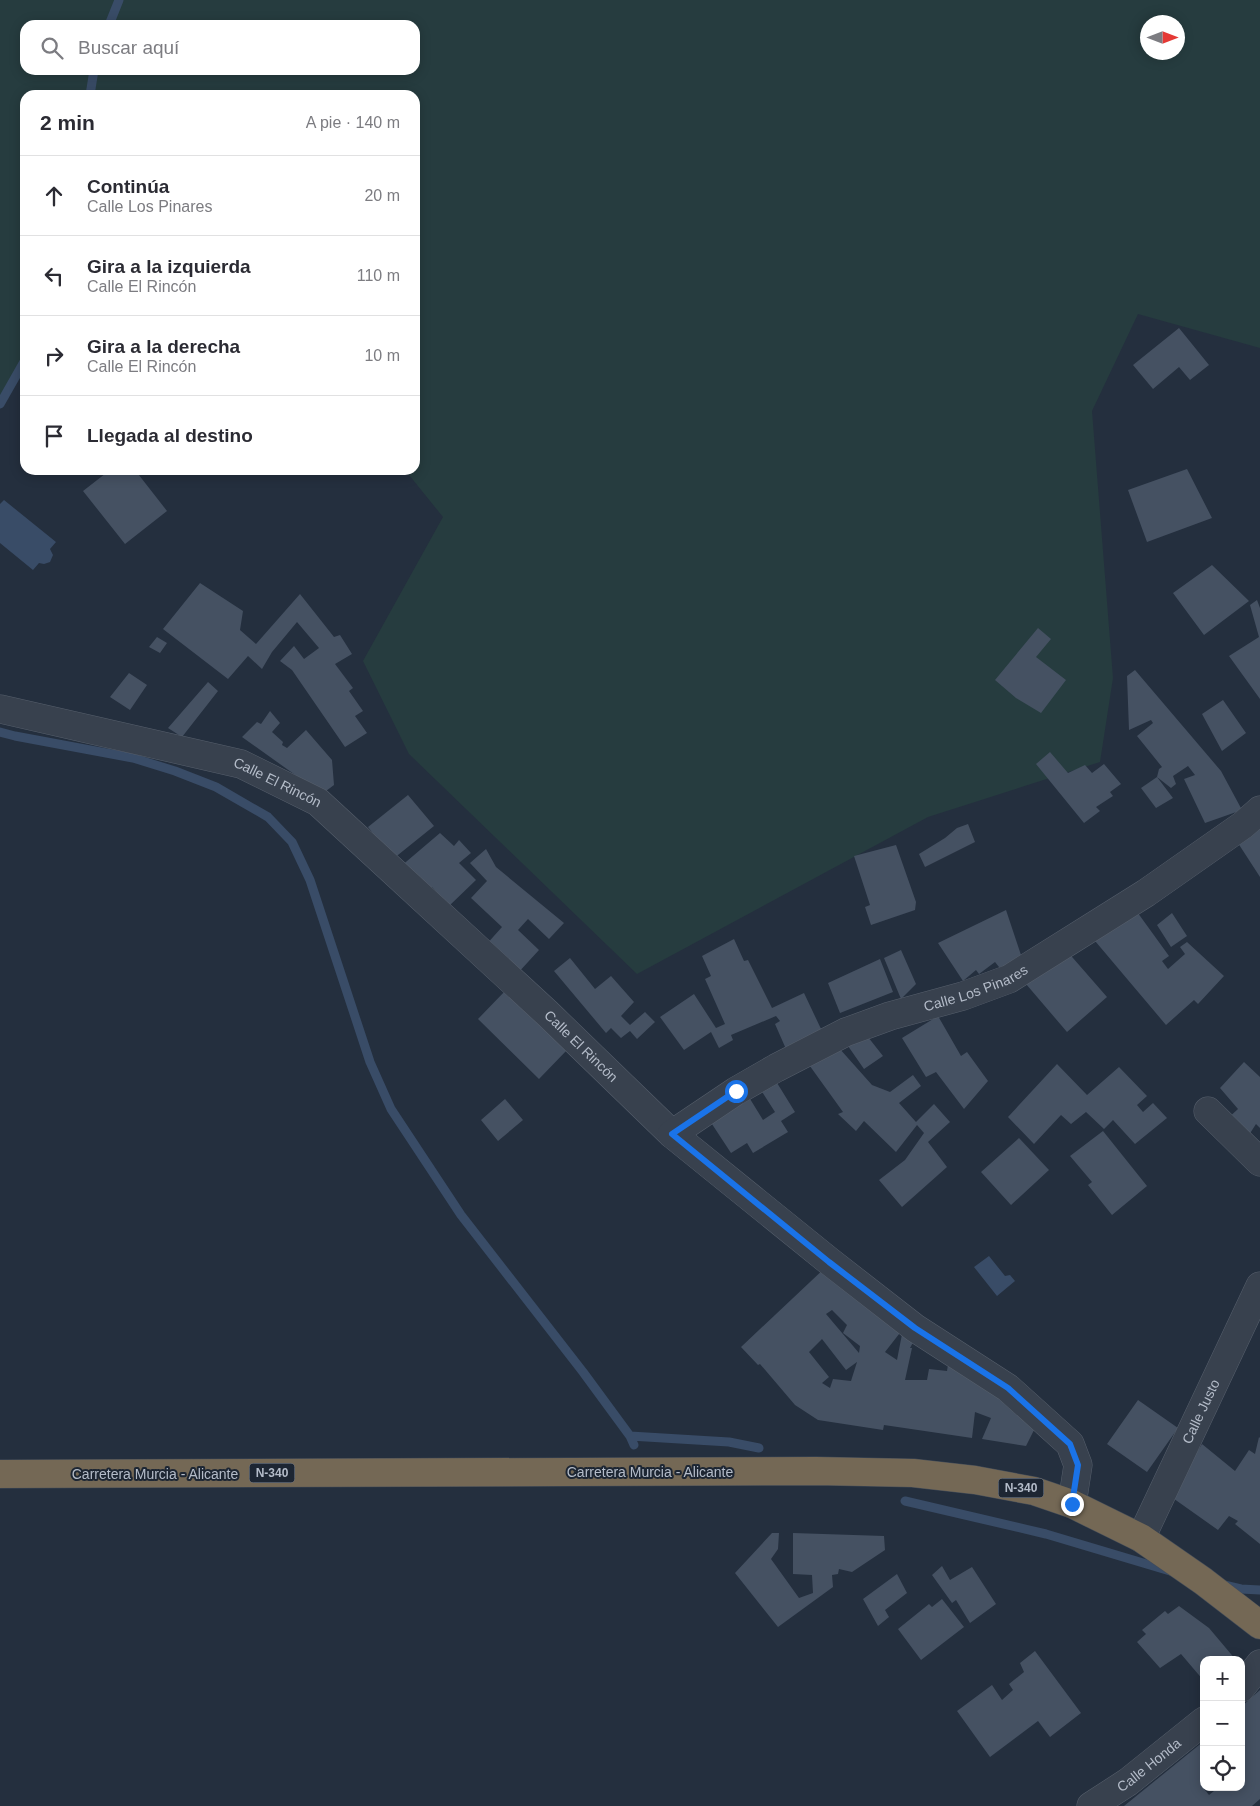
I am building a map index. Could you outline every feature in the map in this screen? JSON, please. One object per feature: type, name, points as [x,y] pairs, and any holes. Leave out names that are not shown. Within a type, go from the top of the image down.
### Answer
[{"type":"highway","name":"Carretera Murcia - Alicante","points":[[0,1474],[796,1471],[913,1473],[975,1480],[1034,1491],[1072,1504],[1141,1538],[1203,1581],[1260,1625]]},
{"type":"street","name":"Calle El Rincón","points":[[0,708],[241,764],[318,802],[547,1013],[672,1134],[829,1262],[915,1328],[1008,1388],[1070,1444],[1078,1465],[1072,1504]]},
{"type":"street","name":"Calle Los Pinares","points":[[672,1134],[736,1091],[846,1032],[890,1016],[963,996],[1009,979],[1146,893],[1243,825],[1260,810]]},
{"type":"street","points":[[1208,1111],[1260,1162]]},
{"type":"street","name":"Calle Justo","points":[[1141,1538],[1260,1286]]},
{"type":"street","points":[[1245,1683],[1260,1664]]},
{"type":"street","name":"Calle Honda","points":[[1091,1806],[1128,1782],[1200,1724]]},
{"type":"green space","points":[[0,0],[1260,0],[1260,348],[1138,314],[1092,411],[1113,678],[1100,762],[928,817],[637,974],[409,754],[363,661],[443,517],[409,475],[420,475],[420,90],[20,90],[20,373],[0,403]]},
{"type":"water","points":[[4,500],[56,542],[50,549],[53,555],[50,562],[39,563],[33,570],[0,543],[0,504]]},
{"type":"water","points":[[989,1256],[1005,1276],[1010,1275],[1015,1281],[997,1296],[974,1267]]},
{"type":"building","points":[[1179,328],[1209,365],[1190,380],[1179,367],[1153,389],[1133,365]]},
{"type":"building","points":[[1187,469],[1212,518],[1147,542],[1128,490]]},
{"type":"building","points":[[104,475],[139,475],[167,511],[125,544],[83,491]]},
{"type":"building","points":[[1212,565],[1249,601],[1204,635],[1173,593]]},
{"type":"building","points":[[200,583],[243,611],[240,630],[256,644],[300,594],[334,637],[340,635],[352,654],[335,664],[353,688],[349,691],[363,711],[355,716],[367,733],[345,747],[292,670],[280,661],[294,646],[304,659],[319,648],[297,622],[272,652],[262,669],[248,656],[228,679],[163,629]]},
{"type":"building","points":[[1257,600],[1260,608],[1260,699],[1229,656],[1259,637],[1250,605]]},
{"type":"building","points":[[1038,628],[1051,639],[1036,657],[1066,680],[1041,713],[1016,698],[995,680]]},
{"type":"building","points":[[157,637],[167,643],[160,653],[149,647]]},
{"type":"building","points":[[1135,670],[1221,771],[1242,810],[1205,823],[1184,779],[1195,775],[1188,766],[1173,776],[1176,784],[1171,788],[1157,777],[1159,769],[1162,767],[1137,736],[1153,723],[1151,720],[1129,730],[1127,676]]},
{"type":"building","points":[[129,673],[147,685],[130,710],[110,697]]},
{"type":"building","points":[[208,682],[218,691],[182,737],[168,728]]},
{"type":"building","points":[[1223,700],[1246,733],[1222,751],[1202,714]]},
{"type":"building","points":[[270,711],[280,723],[272,732],[283,742],[282,745],[287,748],[306,730],[332,760],[334,785],[322,794],[242,737],[257,722],[261,724]]},
{"type":"building","points":[[1050,752],[1068,773],[1085,765],[1092,773],[1104,764],[1121,784],[1110,792],[1113,796],[1096,807],[1100,811],[1084,823],[1036,764]]},
{"type":"building","points":[[1157,777],[1173,798],[1156,808],[1141,788]]},
{"type":"building","points":[[408,795],[434,826],[393,859],[368,827]]},
{"type":"building","points":[[968,824],[975,842],[925,867],[919,854],[957,828]]},
{"type":"building","points":[[1260,825],[1260,877],[1236,840]]},
{"type":"building","points":[[440,833],[454,846],[459,840],[471,853],[459,863],[476,880],[449,906],[432,887],[427,891],[400,867]]},
{"type":"building","points":[[896,845],[916,902],[915,910],[871,925],[865,907],[870,905],[854,856]]},
{"type":"building","points":[[486,849],[496,867],[564,923],[549,939],[528,919],[518,930],[539,950],[517,974],[485,946],[502,927],[471,898],[487,881],[470,863]]},
{"type":"building","points":[[1135,909],[1169,956],[1162,961],[1168,969],[1185,954],[1180,947],[1187,942],[1224,976],[1198,1004],[1194,1000],[1166,1025],[1090,935]]},
{"type":"building","points":[[1006,910],[1022,958],[1003,972],[995,962],[979,974],[976,970],[963,981],[938,943]]},
{"type":"building","points":[[1172,913],[1187,936],[1171,947],[1157,925]]},
{"type":"building","points":[[734,939],[744,961],[748,960],[772,1008],[804,993],[822,1031],[786,1049],[775,1024],[780,1021],[776,1016],[731,1035],[733,1040],[719,1048],[711,1032],[684,1050],[660,1017],[694,994],[716,1028],[725,1024],[705,979],[711,976],[702,956]]},
{"type":"building","points":[[901,950],[916,984],[901,999],[884,958]]},
{"type":"building","points":[[1066,950],[1107,997],[1067,1032],[1026,984]]},
{"type":"building","points":[[570,958],[595,989],[611,976],[634,1002],[621,1016],[630,1025],[645,1012],[655,1022],[637,1039],[630,1031],[621,1038],[611,1028],[606,1033],[554,971]]},
{"type":"building","points":[[880,959],[893,992],[840,1013],[828,983]]},
{"type":"building","points":[[506,990],[567,1050],[539,1079],[478,1019]]},
{"type":"building","points":[[938,1016],[961,1056],[967,1052],[988,1081],[964,1109],[936,1072],[926,1077],[902,1038]]},
{"type":"building","points":[[868,1037],[883,1056],[864,1069],[848,1046]]},
{"type":"building","points":[[839,1048],[872,1085],[890,1092],[913,1075],[921,1086],[899,1103],[916,1122],[934,1104],[950,1122],[928,1142],[947,1167],[902,1207],[879,1180],[905,1160],[924,1133],[917,1125],[896,1152],[864,1121],[856,1131],[838,1114],[843,1112],[807,1062]]},
{"type":"building","points":[[1244,1062],[1260,1077],[1260,1128],[1256,1124],[1247,1138],[1226,1120],[1238,1109],[1220,1088]]},
{"type":"building","points":[[1057,1064],[1087,1095],[1119,1067],[1147,1096],[1137,1105],[1143,1112],[1153,1103],[1167,1118],[1135,1144],[1113,1120],[1104,1129],[1086,1112],[1071,1124],[1061,1115],[1034,1144],[1008,1117]]},
{"type":"building","points":[[774,1078],[795,1112],[781,1121],[788,1132],[753,1153],[747,1143],[731,1153],[708,1118],[747,1094],[763,1120],[775,1112],[759,1087]]},
{"type":"building","points":[[505,1099],[523,1120],[498,1141],[481,1120]]},
{"type":"building","points":[[1103,1131],[1147,1186],[1112,1215],[1088,1185],[1092,1182],[1070,1156]]},
{"type":"building","points":[[1019,1138],[1049,1170],[1011,1205],[981,1172]]},
{"type":"building","points":[[827,1266],[918,1333],[910,1348],[912,1348],[905,1380],[927,1380],[929,1369],[947,1371],[949,1358],[1039,1420],[1026,1446],[982,1439],[991,1418],[975,1412],[972,1438],[884,1425],[883,1430],[818,1420],[795,1405],[760,1364],[758,1365],[741,1347]],"holes":[[[832,1310],[847,1325],[843,1333],[860,1346],[859,1353],[826,1314]],[[903,1329],[897,1360],[885,1352]],[[822,1339],[846,1370],[857,1362],[851,1381],[833,1379],[830,1388],[822,1383],[829,1377],[809,1352]]]},
{"type":"building","points":[[1138,1400],[1178,1428],[1147,1472],[1107,1444]]},
{"type":"building","points":[[1259,1437],[1260,1544],[1235,1524],[1238,1521],[1229,1516],[1218,1530],[1170,1496],[1202,1444],[1235,1471],[1249,1450],[1255,1454]]},
{"type":"building","points":[[772,1533],[779,1533],[778,1549],[771,1559],[799,1598],[813,1593],[812,1575],[793,1574],[793,1533],[884,1536],[885,1550],[852,1572],[839,1569],[838,1574],[832,1575],[833,1587],[778,1627],[735,1573]]},
{"type":"building","points":[[942,1566],[950,1580],[972,1567],[996,1604],[970,1623],[956,1600],[952,1603],[932,1575]]},
{"type":"building","points":[[897,1574],[907,1593],[885,1610],[889,1617],[878,1626],[863,1599]]},
{"type":"building","points":[[942,1599],[964,1627],[921,1660],[898,1629],[929,1604],[932,1607]]},
{"type":"building","points":[[1179,1606],[1209,1628],[1233,1656],[1200,1656],[1200,1676],[1181,1654],[1160,1668],[1137,1642],[1146,1634],[1142,1630],[1165,1611],[1168,1614]]},
{"type":"building","points":[[1035,1651],[1081,1713],[1050,1737],[1038,1721],[990,1757],[957,1711],[992,1685],[1002,1700],[1013,1690],[1009,1684],[1024,1672],[1020,1663]]},
{"type":"building","points":[[1260,1690],[1260,1799],[1252,1806],[1124,1806],[1200,1744],[1200,1791],[1206,1791],[1209,1795],[1214,1791],[1245,1791],[1245,1703]]},
{"type":"waterway","points":[[111,20],[119,0]]},
{"type":"waterway","points":[[91,90],[93,75]]},
{"type":"waterway","points":[[0,404],[20,369]]},
{"type":"waterway","points":[[0,732],[133,758],[175,771],[216,787],[268,817],[292,842],[310,880],[370,1062],[391,1109],[461,1215],[583,1372],[630,1436],[634,1445]]},
{"type":"waterway","points":[[630,1436],[729,1442],[759,1448]]},
{"type":"waterway","points":[[905,1501],[1046,1534],[1170,1571]]},
{"type":"waterway","points":[[1224,1585],[1241,1589],[1260,1590]]},
{"type":"route","points":[[736,1091],[672,1134],[829,1262],[915,1328],[1008,1388],[1070,1444],[1078,1465],[1072,1504]]}]
